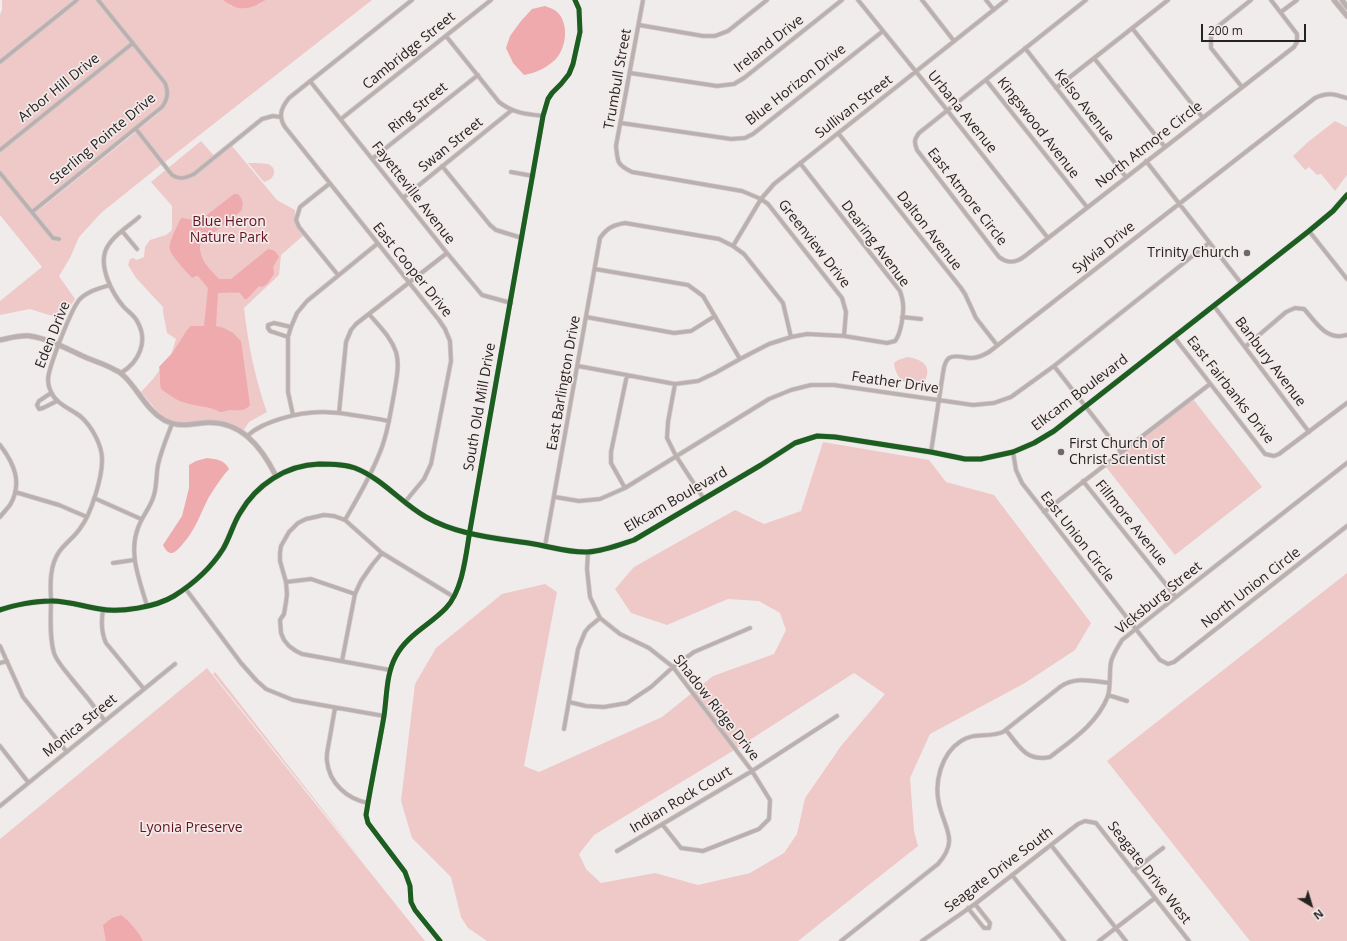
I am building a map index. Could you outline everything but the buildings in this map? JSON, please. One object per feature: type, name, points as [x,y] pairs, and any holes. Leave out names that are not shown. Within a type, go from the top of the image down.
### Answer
[{"type":"street","points":[[0,62],[77,0]]},
{"type":"street","name":"Sterling Pointe Drive","points":[[32,212],[136,129],[162,107],[166,100],[168,93],[165,83],[98,0]]},
{"type":"street","points":[[136,129],[172,175],[177,178],[183,178],[194,174],[262,119],[273,116],[280,117],[281,111],[289,98],[412,0]]},
{"type":"street","name":"Cambridge Street","points":[[341,119],[491,0]]},
{"type":"street","name":"South Old Mill Drive","points":[[440,941],[415,910],[411,902],[410,886],[405,872],[368,823],[366,815],[384,716],[390,670],[395,656],[404,645],[446,608],[454,597],[460,584],[543,116],[548,99],[569,74],[573,64],[580,32],[579,9],[575,0]]},
{"type":"street","name":"Trumbull Street","points":[[618,162],[616,146],[643,0]]},
{"type":"street","points":[[639,25],[703,36],[715,36],[728,31],[767,0]]},
{"type":"street","name":"Ireland Drive","points":[[630,73],[717,86],[734,84],[744,78],[842,0]]},
{"type":"street","name":"Urbana Avenue","points":[[858,0],[1048,238]]},
{"type":"street","points":[[922,0],[954,41]]},
{"type":"street","points":[[986,0],[994,10]]},
{"type":"street","name":"Sullivan Street","points":[[733,246],[762,199],[774,184],[1006,0]]},
{"type":"street","points":[[947,110],[1086,0]]},
{"type":"street","points":[[1056,88],[1168,0]]},
{"type":"street","points":[[1242,87],[1211,48],[1211,36],[1216,28],[1250,0]]},
{"type":"street","points":[[1272,0],[1281,12],[1297,0]]},
{"type":"street","points":[[1334,0],[1347,16]]},
{"type":"street","points":[[1342,0],[1347,7]]},
{"type":"street","name":"North Atmore Circle","points":[[1010,262],[1020,260],[1294,47],[1297,40],[1297,34],[1281,12]]},
{"type":"street","points":[[1132,28],[1203,118]]},
{"type":"street","name":"Blue Horizon Drive","points":[[621,123],[731,139],[745,138],[753,134],[883,31]]},
{"type":"street","points":[[446,36],[498,102],[520,113],[543,116]]},
{"type":"street","name":"Arbor Hill Drive","points":[[0,150],[133,43]]},
{"type":"street","name":"Kelso Avenue","points":[[1025,48],[1126,177]]},
{"type":"street","points":[[1094,58],[1165,147]]},
{"type":"street","name":"Ring Street","points":[[372,159],[478,75]]},
{"type":"street","name":"Kingswood Avenue","points":[[986,80],[1087,208]]},
{"type":"street","name":"Fayetteville Avenue","points":[[310,81],[482,295],[510,303]]},
{"type":"street","name":"Sylvia Drive","points":[[931,452],[945,365],[948,359],[954,356],[970,358],[986,354],[1315,98],[1324,94],[1336,94],[1347,98]]},
{"type":"street","name":"Swan Street","points":[[404,198],[512,110]]},
{"type":"street","name":"East Atmore Circle","points":[[947,110],[919,133],[914,139],[914,144],[917,150],[999,257],[1010,262]]},
{"type":"street","name":"East Cooper Drive","points":[[280,117],[284,127],[445,329],[450,342],[450,360],[431,464],[424,479],[405,502]]},
{"type":"street","name":"Dalton Avenue","points":[[838,133],[961,288],[976,318],[998,345]]},
{"type":"street","points":[[1146,161],[1241,283]]},
{"type":"street","name":"Greenview Drive","points":[[618,162],[622,167],[632,172],[742,191],[762,199],[785,224],[842,298],[846,312],[844,336]]},
{"type":"street","name":"Dearing Avenue","points":[[800,163],[900,291],[904,304],[899,336],[895,341],[890,343],[844,336]]},
{"type":"street","points":[[442,166],[490,225],[496,230],[522,238]]},
{"type":"street","points":[[511,172],[533,176]]},
{"type":"street","points":[[0,173],[53,238],[59,239]]},
{"type":"street","points":[[329,184],[300,207],[296,220],[299,226],[338,275]]},
{"type":"street","name":"Elkcam Boulevard","points":[[0,610],[51,600],[103,610],[124,610],[163,602],[199,577],[211,564],[222,550],[228,539],[238,514],[258,490],[276,476],[297,466],[337,464],[354,468],[370,475],[429,519],[455,530],[569,551],[588,552],[611,548],[634,540],[795,443],[817,436],[835,437],[931,452],[965,459],[981,459],[1013,452],[1034,443],[1054,431],[1309,231],[1333,211],[1347,195]]},
{"type":"street","points":[[121,373],[134,363],[140,354],[143,341],[142,331],[138,321],[117,298],[110,285],[105,270],[104,260],[105,252],[110,242],[139,217]]},
{"type":"street","name":"East Barlington Drive","points":[[545,546],[555,497],[600,238],[610,227],[625,223],[719,239],[733,246]]},
{"type":"street","points":[[122,231],[137,249]]},
{"type":"street","points":[[1309,231],[1346,276]]},
{"type":"street","name":"Feather Drive","points":[[555,497],[578,501],[600,499],[625,488],[769,400],[790,390],[811,385],[834,385],[973,405],[994,403],[1011,397],[1054,366],[1210,243]]},
{"type":"street","points":[[293,415],[288,392],[288,337],[297,313],[307,302],[338,275],[377,244]]},
{"type":"street","points":[[733,246],[744,254],[782,302],[791,337]]},
{"type":"street","points":[[339,412],[346,342],[356,324],[447,253]]},
{"type":"street","points":[[595,269],[688,285],[702,296],[740,358]]},
{"type":"street","name":"Eden Drive","points":[[51,392],[48,380],[58,346],[74,306],[81,298],[89,293],[110,285]]},
{"type":"street","name":"Banbury Avenue","points":[[1214,306],[1309,432]]},
{"type":"street","points":[[1245,347],[1286,312],[1295,308],[1304,309],[1325,332],[1335,336],[1347,335]]},
{"type":"street","points":[[346,520],[378,457],[389,421],[398,366],[391,340],[369,314]]},
{"type":"street","points":[[586,318],[674,333],[691,331],[715,316]]},
{"type":"street","points":[[902,317],[921,320]]},
{"type":"street","points":[[288,337],[270,331],[268,325],[274,323],[291,327]]},
{"type":"street","points":[[578,366],[675,384],[698,381],[716,373],[740,358],[769,344],[791,337],[807,334],[844,336]]},
{"type":"street","points":[[0,340],[28,336],[58,346],[110,367],[121,373],[153,410],[172,424],[185,426],[203,423],[218,423],[240,431],[256,443],[276,476]]},
{"type":"street","name":"East Fairbanks Drive","points":[[1174,337],[1265,454],[1271,456],[1279,454],[1309,432]]},
{"type":"street","points":[[1054,366],[1121,452]]},
{"type":"street","points":[[625,488],[611,463],[611,452],[627,375]]},
{"type":"street","points":[[675,384],[668,422],[667,438],[676,456],[704,499]]},
{"type":"street","points":[[1044,512],[1210,384]]},
{"type":"street","points":[[57,401],[39,409],[37,405],[39,401],[51,392],[57,401],[82,417],[99,442],[102,461],[94,498],[87,518],[59,552],[53,562],[50,591],[51,641],[55,654],[61,665],[105,720]]},
{"type":"street","points":[[1309,432],[1347,403]]},
{"type":"street","points":[[247,436],[254,430],[269,422],[310,412],[339,412],[389,421]]},
{"type":"street","points":[[147,606],[134,560],[134,544],[141,519],[153,498],[160,457],[172,424]]},
{"type":"street","points":[[0,445],[9,456],[15,468],[16,480],[15,492],[10,505],[0,517]]},
{"type":"street","name":"East Union Circle","points":[[1013,452],[1016,470],[1022,483],[1160,660],[1166,663]]},
{"type":"street","name":"Vicksburg Street","points":[[1006,730],[1024,753],[1032,757],[1043,759],[1050,757],[1090,726],[1098,715],[1108,695],[1112,662],[1116,650],[1122,640],[1347,463]]},
{"type":"street","name":"Fillmore Avenue","points":[[1083,481],[1176,597]]},
{"type":"street","points":[[15,492],[59,505],[87,518]]},
{"type":"street","points":[[94,498],[141,519]]},
{"type":"street","points":[[390,670],[302,654],[289,646],[284,640],[281,633],[280,624],[286,602],[286,582],[280,561],[280,553],[281,546],[289,532],[298,523],[314,516],[324,514],[346,520],[382,552],[454,597]]},
{"type":"street","name":"North Union Circle","points":[[1166,663],[1174,662],[1347,526]]},
{"type":"street","points":[[342,661],[355,594],[361,581],[382,552]]},
{"type":"street","name":"Shadow Ridge Drive","points":[[588,552],[587,569],[590,596],[600,618],[620,634],[649,648],[673,667],[752,771],[770,800],[769,819],[759,829],[702,851],[681,848],[662,824]]},
{"type":"street","points":[[113,563],[134,560]]},
{"type":"street","points":[[286,582],[311,578],[355,594]]},
{"type":"street","points":[[185,588],[241,663],[266,689],[293,700],[384,716]]},
{"type":"street","points":[[103,610],[101,624],[102,636],[106,643],[144,689]]},
{"type":"street","points":[[564,730],[578,649],[585,632],[600,618]]},
{"type":"street","points":[[569,702],[586,706],[604,707],[627,702],[651,687],[673,667],[694,652],[750,628]]},
{"type":"street","points":[[0,646],[23,697],[67,752]]},
{"type":"street","points":[[0,663],[7,661]]},
{"type":"street","name":"Monica Street","points":[[0,806],[175,664]]},
{"type":"street","points":[[841,941],[938,864],[945,855],[948,847],[949,835],[939,803],[937,786],[942,766],[949,752],[957,744],[971,736],[995,735],[1006,730],[1067,682],[1080,680],[1109,683]]},
{"type":"street","points":[[1108,695],[1127,701]]},
{"type":"street","points":[[334,708],[327,759],[330,775],[343,792],[349,797],[368,803]]},
{"type":"street","name":"Indian Rock Court","points":[[616,851],[752,771],[836,716]]},
{"type":"street","points":[[0,746],[28,782]]},
{"type":"street","name":"Seagate Drive South","points":[[922,941],[975,904],[1078,824],[1085,821],[1090,821]]},
{"type":"street","name":"Seagate Drive West","points":[[1090,821],[1096,823],[1189,941]]},
{"type":"street","points":[[1051,845],[1126,941]]},
{"type":"street","points":[[1133,871],[1163,848]]},
{"type":"street","points":[[1012,875],[1064,941]]},
{"type":"street","points":[[1099,941],[1155,898]]},
{"type":"street","points":[[968,908],[984,928],[989,928],[990,923],[975,904]]},
{"type":"street","points":[[928,936],[932,941]]},
{"type":"green space","points":[[2,0],[73,0],[0,59],[0,15]]},
{"type":"green space","points":[[80,0],[95,0],[130,43],[0,147],[0,64]]},
{"type":"green space","points":[[100,0],[223,0],[231,6],[258,5],[266,0],[372,0],[165,162],[138,129],[157,115],[166,104],[169,97],[169,90],[166,82]]},
{"type":"green space","points":[[132,46],[155,73],[165,88],[166,91],[164,100],[161,106],[32,210],[0,170],[0,152]]},
{"type":"green space","points":[[1335,121],[1347,127],[1347,175],[1335,191],[1321,174],[1317,175],[1309,167],[1305,170],[1293,156]]},
{"type":"green space","points":[[136,132],[162,164],[101,213],[79,237],[70,258],[59,276],[75,299],[62,319],[30,309],[0,315],[0,301],[42,267],[0,215],[0,176],[52,239],[60,241],[61,237],[54,236],[35,213]]},
{"type":"green space","name":"Blue Heron Nature Park","points":[[201,141],[216,158],[232,146],[277,200],[295,210],[295,220],[305,234],[281,255],[279,275],[244,308],[252,361],[267,412],[249,422],[244,430],[219,421],[184,424],[172,422],[160,414],[141,392],[171,355],[176,339],[167,333],[163,307],[136,278],[128,265],[130,259],[133,258],[137,260],[144,257],[145,247],[150,240],[166,235],[172,230],[172,206],[151,182]]},
{"type":"green space","points":[[248,163],[268,164],[274,171],[273,177],[264,182]]},
{"type":"green space","points":[[907,357],[918,360],[925,365],[927,373],[923,384],[912,386],[899,378],[894,363]]},
{"type":"green space","points":[[1193,399],[1262,487],[1175,555],[1106,467]]},
{"type":"green space","points":[[823,442],[929,460],[946,482],[994,495],[1091,623],[1075,650],[1025,683],[930,734],[910,778],[914,831],[918,846],[798,941],[487,941],[468,928],[461,917],[451,877],[412,838],[401,801],[415,684],[436,648],[502,594],[545,584],[557,592],[524,766],[539,772],[662,717],[713,676],[774,654],[786,630],[780,613],[759,601],[728,599],[667,625],[631,613],[615,589],[634,567],[735,510],[764,524],[801,511]],"holes":[[[854,673],[885,694],[841,746],[805,798],[797,834],[784,853],[750,873],[698,885],[655,873],[601,883],[586,869],[579,854],[594,835],[731,752]]]},
{"type":"green space","points":[[1347,573],[1347,941],[1250,941],[1107,761]]},
{"type":"green space","name":"Lyonia Preserve","points":[[207,668],[425,941],[0,941],[0,839]]},
{"type":"green space","points":[[215,672],[223,682],[366,865],[213,674]]},
{"type":"shaded area","points":[[223,0],[266,0],[249,8],[239,8],[228,4]]},
{"type":"shaded area","points":[[545,6],[556,11],[562,19],[565,31],[564,44],[559,55],[552,63],[537,71],[524,75],[513,63],[506,48],[510,36],[532,9]]},
{"type":"shaded area","points":[[234,194],[238,194],[242,200],[243,204],[241,211],[200,244],[201,255],[205,263],[219,279],[231,279],[268,249],[275,251],[279,257],[273,267],[274,274],[267,284],[262,287],[259,286],[247,299],[244,299],[240,293],[218,293],[216,326],[233,333],[241,341],[250,405],[243,410],[220,412],[183,402],[161,389],[159,367],[173,352],[191,326],[204,326],[208,288],[198,276],[192,278],[170,250],[170,243],[173,235],[182,218],[199,221]]},
{"type":"shaded area","points":[[207,458],[223,462],[229,469],[209,497],[197,523],[186,540],[176,551],[169,553],[163,545],[182,516],[189,488],[189,465]]},
{"type":"shaded area","points":[[121,915],[134,927],[143,941],[106,941],[103,925],[112,918]]},
{"type":"cycle path","points":[[440,941],[415,910],[411,902],[410,886],[405,872],[368,823],[366,815],[384,716],[390,670],[396,656],[406,642],[440,614],[452,600],[463,571],[543,116],[548,99],[569,74],[573,64],[580,32],[579,9],[575,0]]},
{"type":"cycle path","points":[[0,610],[12,606],[44,601],[56,601],[108,610],[127,610],[148,606],[166,600],[188,586],[213,563],[228,540],[240,513],[254,494],[263,485],[273,478],[295,468],[307,465],[333,464],[355,468],[374,478],[408,505],[426,517],[452,528],[493,538],[568,551],[588,552],[606,549],[634,540],[761,465],[795,443],[817,436],[835,437],[931,452],[965,459],[981,459],[1013,452],[1034,443],[1054,431],[1309,231],[1333,211],[1347,195]]},
{"type":"place","name":"Trinity Church","points":[[1247,253]]},
{"type":"place","name":"First Church of Christ Scientist","points":[[1061,452]]}]
